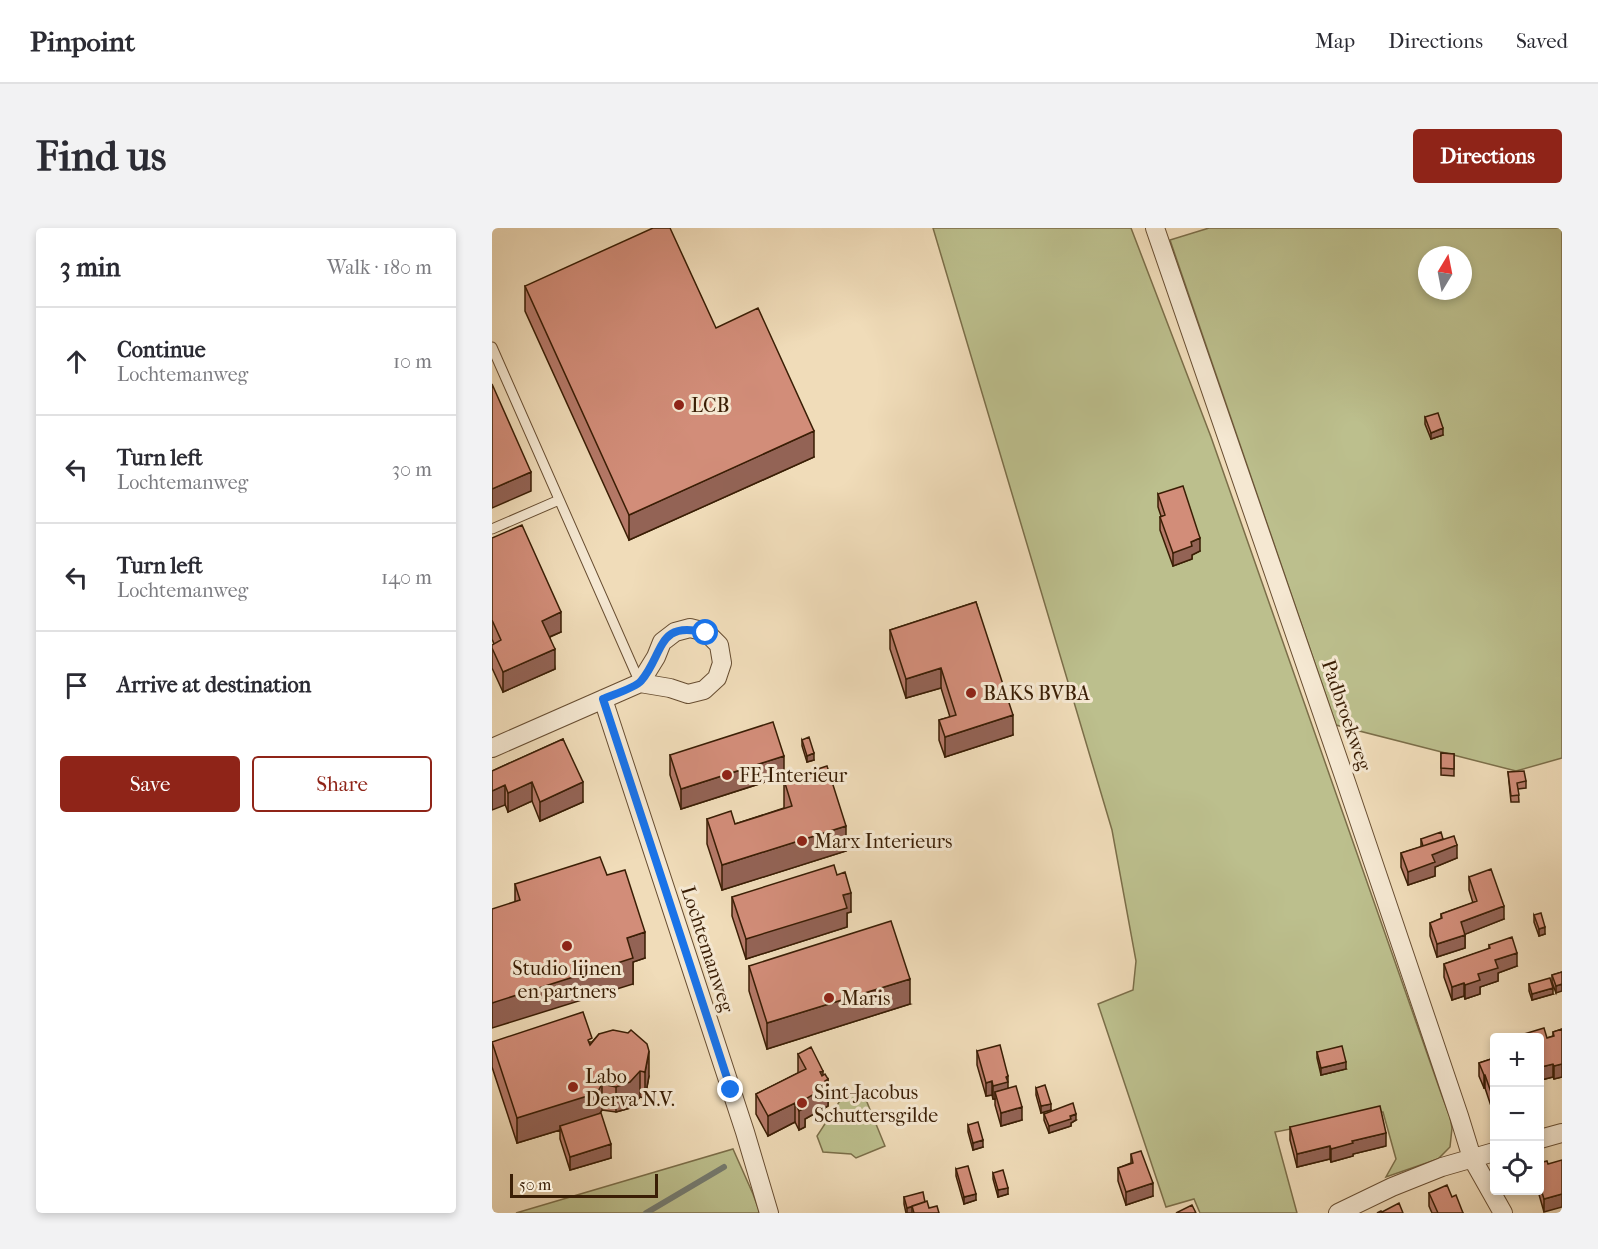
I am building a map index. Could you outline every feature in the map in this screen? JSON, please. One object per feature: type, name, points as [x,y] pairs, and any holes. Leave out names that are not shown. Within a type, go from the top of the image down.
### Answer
[{"type":"street","name":"Padbroekweg","points":[[1155,228],[1346,782],[1472,1158],[1503,1213]]},
{"type":"street","points":[[492,748],[640,683],[670,688],[688,694],[704,690],[717,678],[722,663],[719,645],[706,633],[690,628],[675,632],[662,642],[656,657],[640,683]]},
{"type":"street","name":"Lochtemanweg","points":[[603,699],[770,1213]]},
{"type":"street","points":[[1544,1138],[1562,1133]]},
{"type":"street","points":[[1338,1213],[1392,1187],[1442,1167],[1490,1153]]},
{"type":"lane","points":[[492,347],[640,683]]},
{"type":"lane","points":[[492,529],[559,500]]},
{"type":"green space","points":[[933,228],[1131,228],[1211,437],[1450,1117],[1452,1128],[1450,1147],[1438,1159],[1386,1177],[1396,1159],[1383,1112],[1377,1112],[1275,1132],[1297,1213],[1200,1213],[1194,1199],[1166,1207],[1098,1004],[1133,990],[1136,961],[1112,830]]},
{"type":"green space","points":[[1209,228],[1562,228],[1562,758],[1516,771],[1336,725],[1170,240]]},
{"type":"green space","points":[[862,1090],[885,1146],[856,1158],[851,1154],[823,1152],[817,1136],[841,1099]]},
{"type":"green space","points":[[733,1149],[760,1213],[516,1213]]},
{"type":"building","name":"LCB","points":[[653,228],[670,228],[716,328],[758,308],[814,431],[629,515],[525,286]]},
{"type":"building","points":[[492,384],[531,472],[492,489]]},
{"type":"building","points":[[1438,413],[1443,428],[1431,433],[1425,417]]},
{"type":"building","points":[[1183,486],[1200,538],[1191,542],[1192,546],[1173,553],[1160,517],[1165,515],[1158,494]]},
{"type":"building","points":[[522,525],[561,612],[542,621],[555,649],[503,672],[492,648],[492,645],[501,640],[492,620],[492,538]]},
{"type":"building","name":"BAKS BVBA","points":[[976,602],[1013,715],[945,737],[939,720],[956,715],[941,668],[906,679],[890,630]]},
{"type":"building","points":[[773,722],[784,756],[681,789],[670,755]]},
{"type":"building","points":[[809,737],[814,753],[807,756],[802,740]]},
{"type":"building","points":[[563,739],[583,782],[540,802],[532,782],[508,793],[505,785],[492,791],[492,771]]},
{"type":"building","points":[[1441,753],[1454,754],[1454,769],[1441,768]]},
{"type":"building","points":[[827,766],[846,826],[722,865],[707,819],[731,811],[735,824],[792,806],[784,780]]},
{"type":"building","points":[[1524,771],[1526,781],[1517,783],[1519,795],[1511,796],[1508,772]]},
{"type":"building","points":[[1441,832],[1443,839],[1423,846],[1421,839]]},
{"type":"building","points":[[1454,836],[1457,845],[1432,855],[1435,862],[1408,872],[1401,853]]},
{"type":"building","name":"Studio lijnen en partners","points":[[600,857],[607,875],[625,870],[645,932],[627,938],[633,958],[492,1003],[492,909],[520,900],[515,884]]},
{"type":"building","points":[[834,865],[837,875],[845,872],[851,893],[843,895],[847,908],[746,939],[732,897]]},
{"type":"building","points":[[1491,869],[1504,906],[1461,922],[1465,935],[1437,944],[1430,923],[1442,918],[1441,914],[1477,901],[1469,877]]},
{"type":"building","points":[[1541,913],[1545,927],[1539,929],[1534,915]]},
{"type":"building","points":[[891,921],[910,979],[767,1023],[749,966]]},
{"type":"building","points":[[1512,937],[1517,953],[1495,960],[1498,968],[1478,974],[1480,980],[1452,987],[1444,964],[1490,948],[1489,945]]},
{"type":"building","points":[[1562,972],[1562,984],[1556,986],[1552,975]]},
{"type":"building","points":[[1550,978],[1553,988],[1532,994],[1529,984]]},
{"type":"building","name":"Labo Derva N.V.","points":[[583,1012],[592,1038],[588,1040],[590,1045],[599,1034],[613,1030],[628,1033],[631,1030],[647,1044],[649,1051],[645,1072],[640,1071],[630,1082],[616,1087],[602,1084],[597,1093],[517,1118],[492,1042]]},
{"type":"building","points":[[1544,1028],[1547,1038],[1554,1036],[1553,1032],[1562,1029],[1562,1064],[1544,1066],[1544,1033],[1527,1033]]},
{"type":"building","points":[[1000,1045],[1008,1082],[993,1086],[992,1081],[986,1083],[977,1051]]},
{"type":"building","points":[[1342,1046],[1346,1062],[1321,1068],[1317,1052]]},
{"type":"building","points":[[811,1047],[823,1071],[820,1072],[822,1076],[825,1074],[828,1079],[825,1081],[828,1086],[802,1101],[805,1108],[799,1111],[795,1103],[768,1116],[756,1094],[806,1069],[798,1054]]},
{"type":"building","points":[[1490,1059],[1490,1089],[1485,1075],[1479,1063]]},
{"type":"building","points":[[1045,1085],[1051,1104],[1041,1106],[1036,1088]]},
{"type":"building","points":[[1016,1086],[1022,1107],[1001,1113],[995,1092]]},
{"type":"building","points":[[1073,1103],[1076,1114],[1070,1116],[1071,1119],[1049,1126],[1044,1114]]},
{"type":"building","points":[[1380,1106],[1386,1133],[1352,1141],[1353,1143],[1331,1149],[1330,1146],[1297,1154],[1290,1127]]},
{"type":"building","points":[[601,1113],[611,1144],[570,1157],[560,1126]]},
{"type":"building","points":[[978,1122],[983,1140],[973,1143],[968,1125]]},
{"type":"building","points":[[1141,1151],[1153,1183],[1126,1192],[1118,1168],[1133,1163],[1131,1154]]},
{"type":"building","points":[[1562,1160],[1562,1194],[1544,1199],[1544,1162],[1547,1161],[1548,1164]]},
{"type":"building","points":[[968,1166],[976,1194],[964,1197],[956,1169]]},
{"type":"building","points":[[1003,1170],[1008,1188],[998,1190],[993,1173]]},
{"type":"building","points":[[1447,1185],[1452,1197],[1456,1195],[1463,1213],[1438,1213],[1429,1193]]},
{"type":"building","points":[[923,1192],[925,1202],[907,1208],[904,1197]]},
{"type":"building","points":[[927,1201],[929,1208],[937,1206],[939,1213],[914,1213],[912,1206]]},
{"type":"building","points":[[1399,1203],[1403,1213],[1377,1213],[1382,1212]]},
{"type":"building","points":[[1192,1205],[1196,1213],[1176,1213]]},
{"type":"waterway","points":[[646,1213],[724,1167]]},
{"type":"place","name":"LCB","points":[[679,405]]},
{"type":"place","name":"BAKS BVBA","points":[[971,693]]},
{"type":"place","name":"FE-Interieur","points":[[727,775]]},
{"type":"place","name":"Marx Interieurs","points":[[802,841]]},
{"type":"place","name":"Studio lijnen en partners","points":[[567,946]]},
{"type":"place","name":"Maris","points":[[829,998]]},
{"type":"place","name":"Labo Derva N.V.","points":[[573,1087]]},
{"type":"place","name":"Sint-Jacobus Schuttersgilde","points":[[802,1103]]},
{"type":"route","points":[[706,633],[690,628],[675,632],[662,642],[656,657],[640,683],[603,699],[731,1090]]}]
